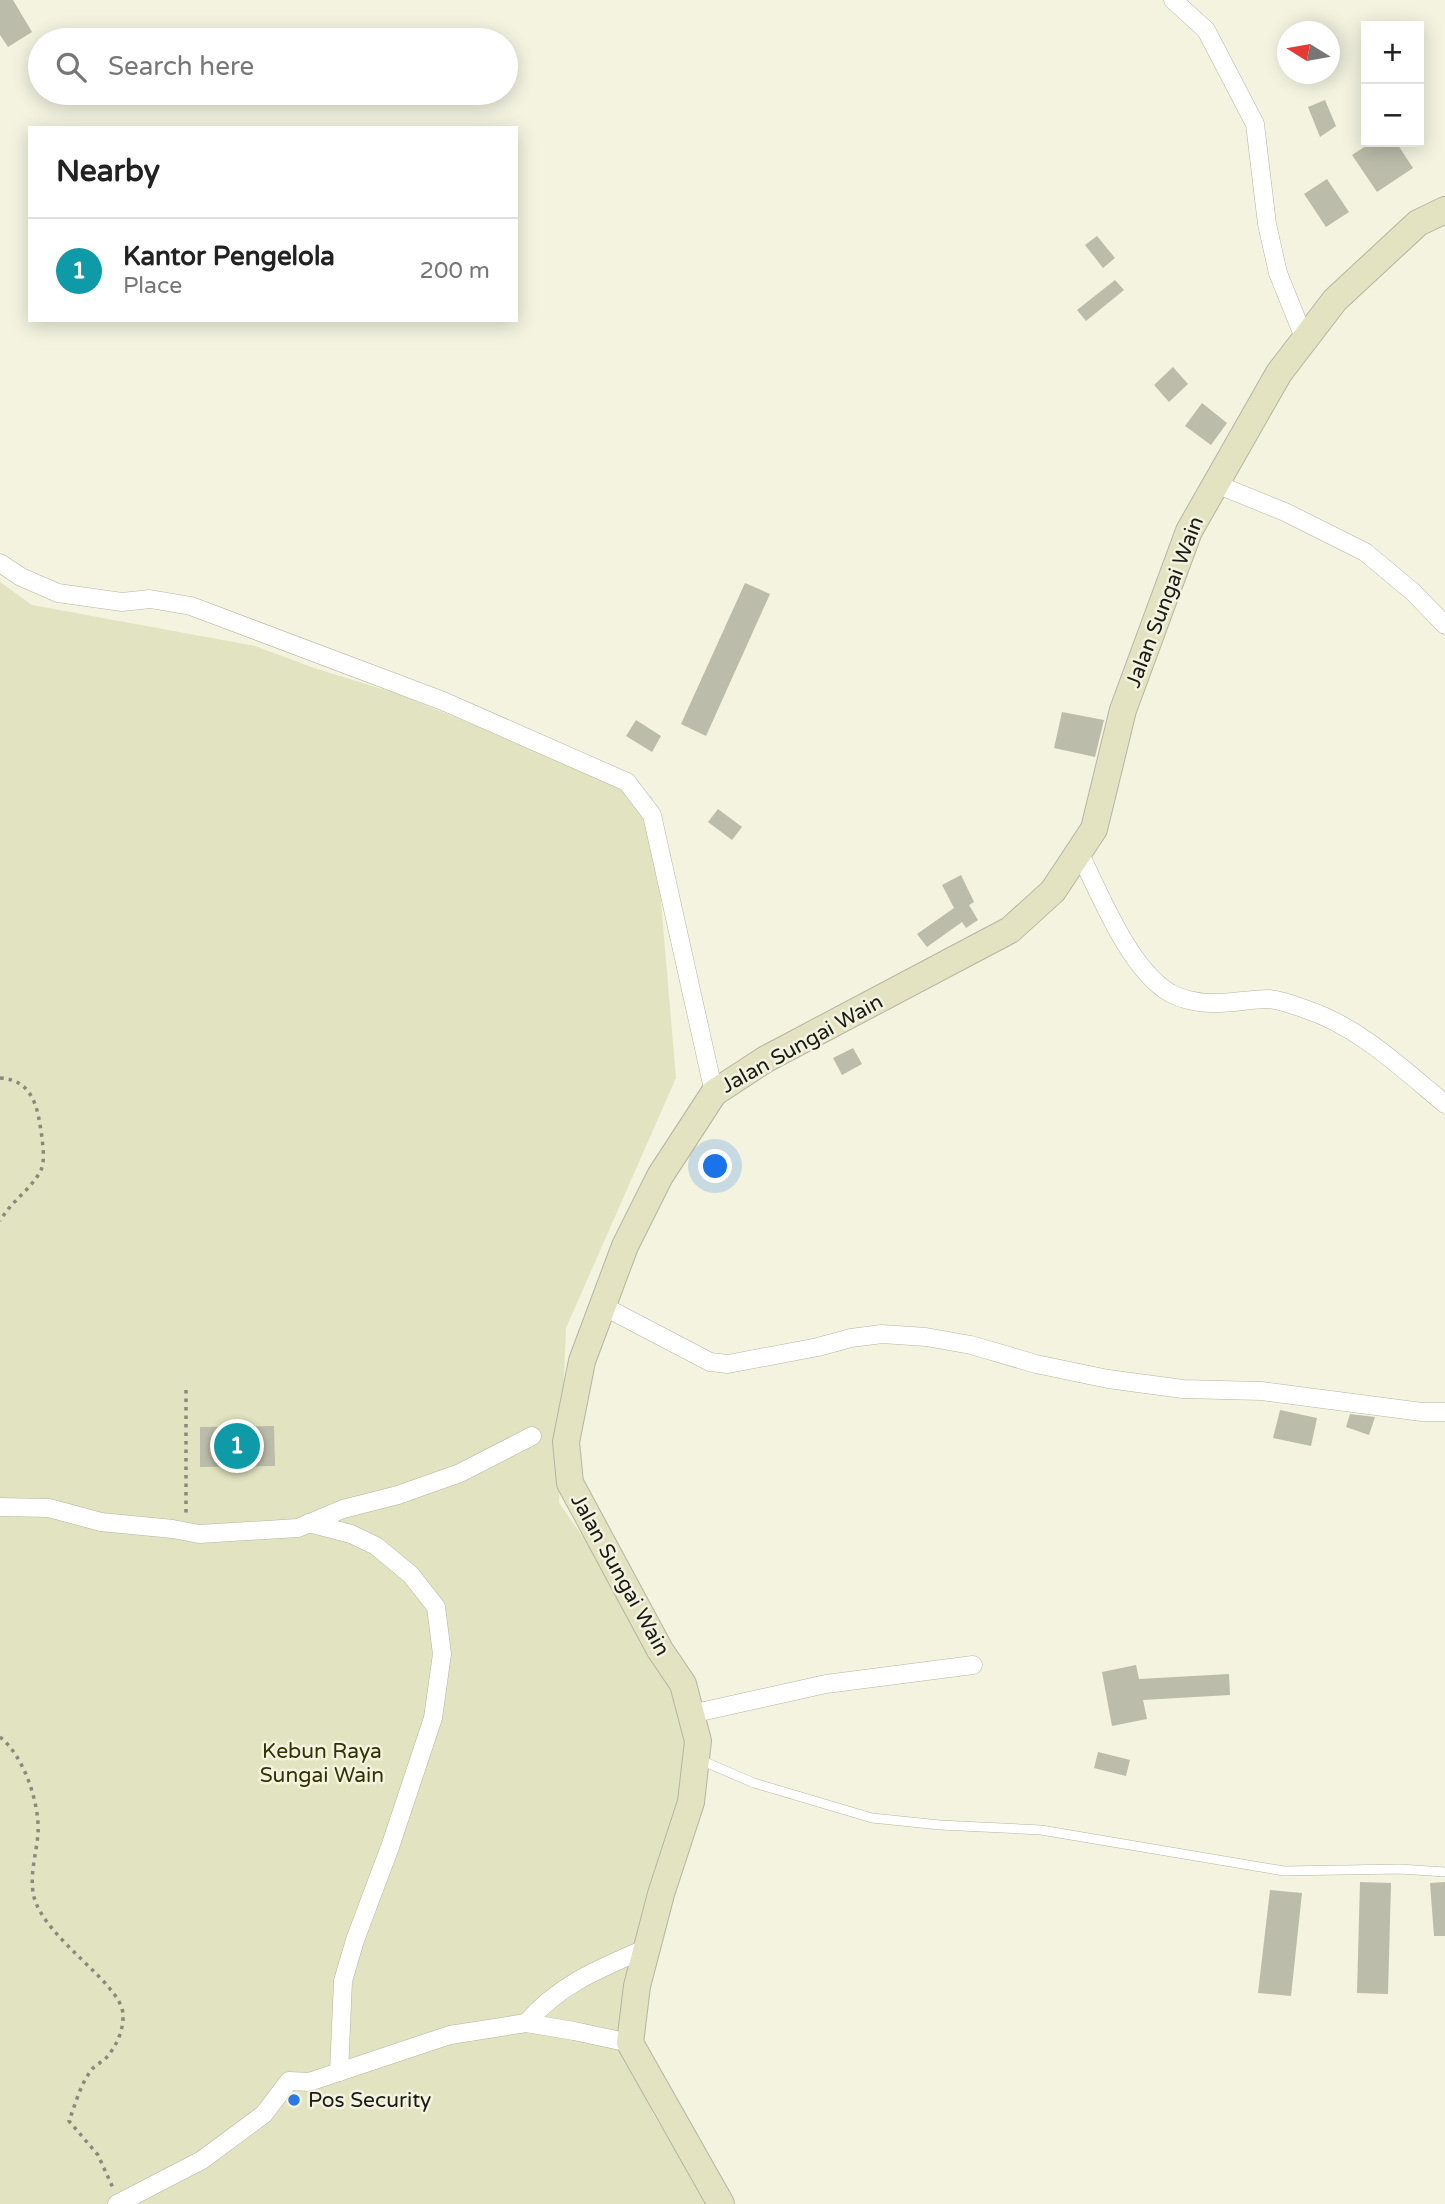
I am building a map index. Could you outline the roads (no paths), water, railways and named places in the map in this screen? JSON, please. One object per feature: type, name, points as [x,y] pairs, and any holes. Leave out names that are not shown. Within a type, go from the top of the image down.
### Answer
[{"type":"street","points":[[1172,0],[1206,30],[1255,124],[1267,224],[1278,273],[1304,340]]},
{"type":"street","name":"Jalan Sungai Wain","points":[[630,2043],[637,1986],[661,1895],[691,1802],[698,1741],[683,1684],[660,1650],[570,1483],[566,1442],[582,1361],[625,1246],[660,1176],[714,1093],[766,1059],[1010,930],[1053,891],[1094,829],[1124,710],[1189,531],[1279,373],[1335,300],[1418,223],[1445,210]]},
{"type":"street","points":[[1216,484],[1285,512],[1365,552],[1413,592],[1445,625]]},
{"type":"street","points":[[0,562],[21,577],[58,593],[122,602],[150,599],[191,606],[443,701],[627,782],[652,816],[714,1093]]},
{"type":"street","points":[[1079,852],[1140,966],[1172,994],[1212,1003],[1272,999],[1308,1010],[1342,1026],[1389,1057],[1445,1104]]},
{"type":"street","points":[[603,1306],[710,1362],[728,1364],[882,1334],[926,1337],[971,1345],[1036,1364],[1108,1379],[1183,1389],[1261,1391],[1422,1412],[1445,1412]]},
{"type":"street","points":[[0,1507],[49,1508],[102,1522],[199,1534],[298,1528],[343,1508],[398,1495],[460,1473],[532,1436]]},
{"type":"street","points":[[309,1523],[351,1534],[376,1546],[411,1575],[436,1607],[442,1654],[433,1718],[355,1940],[344,1981],[339,2072]]},
{"type":"street","points":[[691,1714],[826,1684],[973,1665]]},
{"type":"street","points":[[526,2023],[542,2004],[583,1976],[647,1948]]},
{"type":"street","points":[[119,2203],[202,2160],[264,2114],[289,2081],[309,2082],[450,2035],[526,2023],[630,2043],[721,2204]]},
{"type":"lane","points":[[696,1758],[754,1783],[872,1818],[940,1825],[1041,1830],[1284,1871],[1399,1869],[1445,1872]]},
{"type":"place","name":"Kantor Pengelola","points":[[237,1446]]},
{"type":"place","name":"Pos Security","points":[[294,2100]]},
{"type":"park label","name":"Kebun Raya Sungai Wain","points":[[322,1763]]}]
